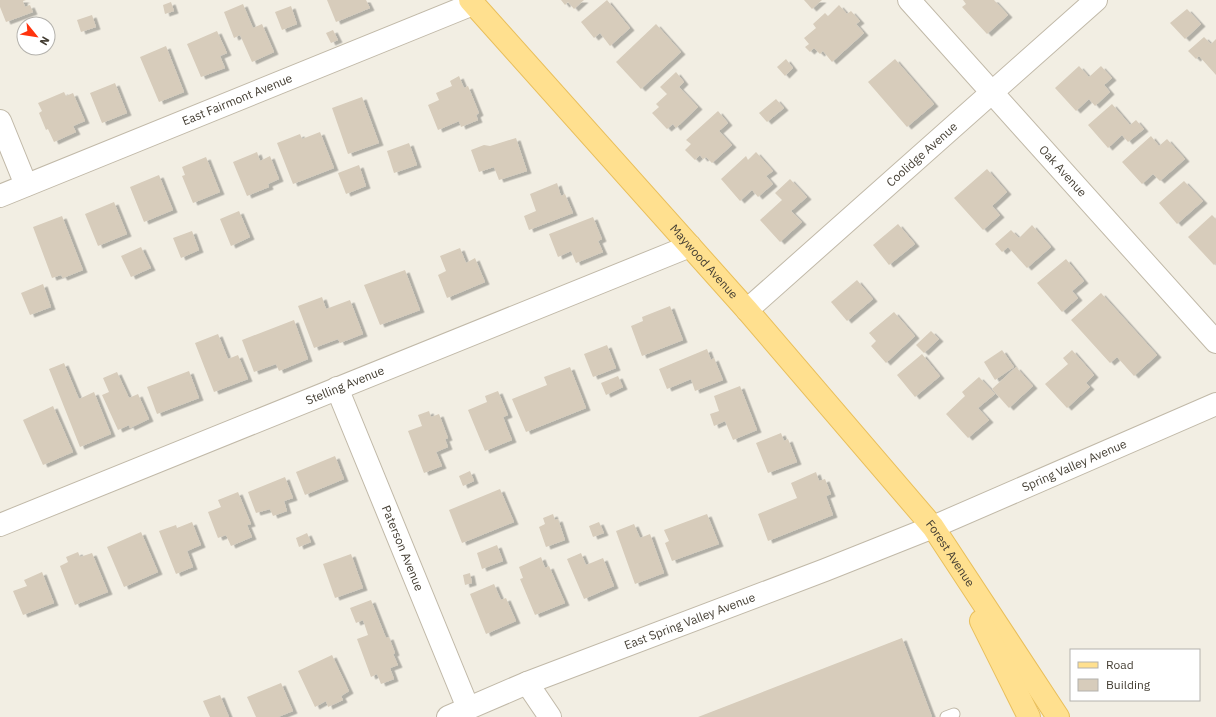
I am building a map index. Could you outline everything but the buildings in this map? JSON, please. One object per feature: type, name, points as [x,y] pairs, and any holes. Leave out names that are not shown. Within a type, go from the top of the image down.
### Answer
[{"type":"main road","name":"Maywood Avenue","points":[[472,2],[748,310],[933,527]]},
{"type":"main road","name":"Forest Avenue","points":[[933,527],[1030,717]]},
{"type":"main road","name":"Forest Avenue","points":[[933,527],[1058,717]]},
{"type":"street","name":"Oak Avenue","points":[[909,0],[1216,342]]},
{"type":"street","name":"Coolidge Avenue","points":[[748,310],[1096,0]]},
{"type":"street","name":"East Fairmont Avenue","points":[[0,196],[472,2]]},
{"type":"street","points":[[0,120],[26,185]]},
{"type":"street","name":"Stelling Avenue","points":[[0,525],[690,246]]},
{"type":"street","name":"Paterson Avenue","points":[[337,388],[468,708]]},
{"type":"street","name":"Spring Valley Avenue","points":[[933,527],[1216,404]]},
{"type":"street","name":"East Spring Valley Avenue","points":[[448,717],[527,683],[825,570],[933,527]]},
{"type":"street","points":[[527,683],[550,717]]}]
